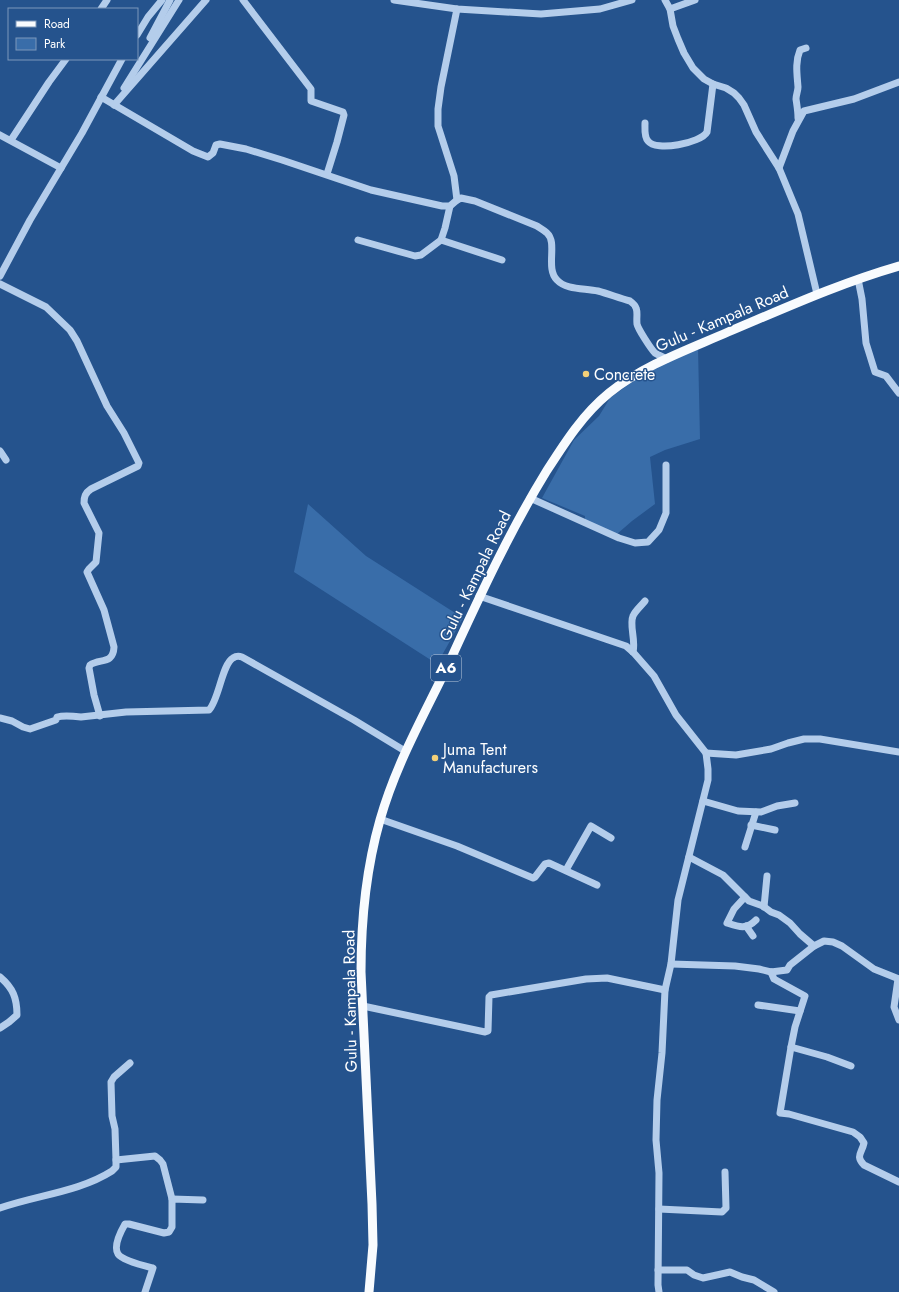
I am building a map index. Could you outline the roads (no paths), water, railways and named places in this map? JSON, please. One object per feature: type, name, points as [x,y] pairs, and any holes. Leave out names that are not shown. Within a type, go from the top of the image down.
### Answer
[{"type":"main road","name":"Gulu - Kampala Road","points":[[369,1292],[373,1245],[361,943],[367,884],[376,837],[380,819],[393,780],[405,751],[480,596],[530,498],[572,432],[593,407],[634,374],[667,358],[817,294],[858,278],[899,266]]},
{"type":"street","points":[[138,33],[162,0]]},
{"type":"street","points":[[114,105],[170,0]]},
{"type":"street","points":[[114,105],[178,0]]},
{"type":"street","points":[[114,105],[206,0]]},
{"type":"street","points":[[243,0],[311,89],[311,100],[343,112],[344,115],[327,174]]},
{"type":"street","points":[[395,0],[457,9],[541,14],[600,9],[632,0]]},
{"type":"street","points":[[665,0],[670,9],[673,26],[693,68],[700,76],[713,84],[726,88],[739,98],[744,105],[756,132],[779,168],[798,214],[817,294]]},
{"type":"street","points":[[670,9],[695,0]]},
{"type":"street","points":[[457,9],[438,108],[438,126],[454,176],[457,200]]},
{"type":"street","points":[[798,120],[796,98],[798,90],[796,64],[800,50],[806,48]]},
{"type":"street","points":[[11,140],[65,60]]},
{"type":"street","points":[[0,276],[30,220],[82,133],[121,60]]},
{"type":"street","points":[[779,168],[798,120],[804,111],[854,99],[899,82]]},
{"type":"street","points":[[645,123],[646,140],[651,145],[660,146],[681,144],[702,137],[707,132],[713,84]]},
{"type":"street","points":[[101,97],[188,148],[208,157],[212,156],[216,145],[220,144],[263,154],[327,174],[371,190],[442,206],[450,206]]},
{"type":"street","points":[[0,135],[61,168]]},
{"type":"street","points":[[358,240],[415,256],[421,255],[441,240],[450,206],[461,198],[475,201],[537,226],[546,232],[550,238],[551,269],[556,280],[570,286],[598,291],[634,304],[637,307],[637,325],[642,334],[655,353],[667,358]]},
{"type":"street","points":[[441,240],[502,260]]},
{"type":"street","points":[[858,278],[862,299],[866,343],[875,372],[886,376],[899,393]]},
{"type":"street","points":[[0,284],[46,307],[70,330],[84,353],[107,406],[139,463],[138,466],[91,489],[84,498],[84,503],[99,532],[96,562],[88,572],[104,610],[114,647],[114,653],[107,661],[92,663],[90,665],[94,695],[100,716]]},
{"type":"street","points":[[0,451],[6,460]]},
{"type":"street","points":[[530,498],[618,538],[635,543],[648,542],[660,530],[666,514],[666,465]]},
{"type":"street","points":[[480,596],[626,646],[634,652],[654,676],[676,715],[706,753],[708,780],[678,900],[671,964],[665,990],[662,1053],[657,1100],[656,1140],[659,1173],[659,1292]]},
{"type":"street","points":[[634,652],[634,633],[631,624],[633,615],[645,601]]},
{"type":"street","points":[[0,718],[12,721],[30,729],[56,720],[57,717],[60,716],[74,716],[81,718],[126,712],[209,710],[214,703],[228,663],[231,659],[238,656],[354,720],[405,751]]},
{"type":"street","points":[[706,753],[736,755],[771,749],[804,739],[820,739],[899,752]]},
{"type":"street","points":[[703,801],[738,811],[756,812],[761,812],[777,806],[795,802]]},
{"type":"street","points":[[745,847],[756,812]]},
{"type":"street","points":[[380,819],[457,846],[533,878],[535,878],[545,864],[548,863],[597,885]]},
{"type":"street","points":[[566,870],[591,826],[611,838]]},
{"type":"street","points":[[751,826],[775,830]]},
{"type":"street","points":[[689,857],[722,874],[749,901],[764,906],[779,915],[790,923],[814,946]]},
{"type":"street","points":[[764,906],[766,876]]},
{"type":"street","points":[[745,897],[734,910],[727,923],[746,926],[751,925],[756,920]]},
{"type":"street","points":[[746,926],[753,936]]},
{"type":"street","points":[[671,964],[735,966],[771,972],[787,970],[790,965],[814,946],[824,941],[833,942],[842,946],[874,969],[899,979],[894,1008],[899,1020]]},
{"type":"street","points":[[771,972],[774,979],[805,996],[795,1027],[780,1113],[789,1114],[858,1134],[864,1143],[858,1158],[859,1161],[864,1165],[899,1182]]},
{"type":"street","points":[[0,977],[8,984],[14,994],[17,1004],[17,1015],[0,1028]]},
{"type":"street","points":[[363,1006],[485,1032],[488,1031],[489,997],[491,995],[586,979],[607,978],[665,990]]},
{"type":"street","points":[[758,1004],[800,1011]]},
{"type":"street","points":[[791,1047],[827,1057],[851,1066]]},
{"type":"street","points":[[0,1208],[35,1197],[68,1190],[112,1171],[116,1167],[111,1082],[114,1077],[130,1063]]},
{"type":"street","points":[[116,1160],[155,1156],[163,1164],[172,1199],[172,1227],[169,1232],[164,1233],[127,1223],[124,1225],[119,1239],[117,1253],[139,1264],[153,1268],[145,1292]]},
{"type":"street","points":[[659,1209],[722,1212],[726,1208],[725,1172]]},
{"type":"street","points":[[172,1199],[203,1200]]},
{"type":"street","points":[[658,1270],[687,1270],[694,1275],[703,1278],[730,1272],[754,1280],[774,1292]]},
{"type":"place","name":"Concrete","points":[[586,374]]},
{"type":"place","name":"Juma Tent Manufacturers","points":[[435,758]]}]
